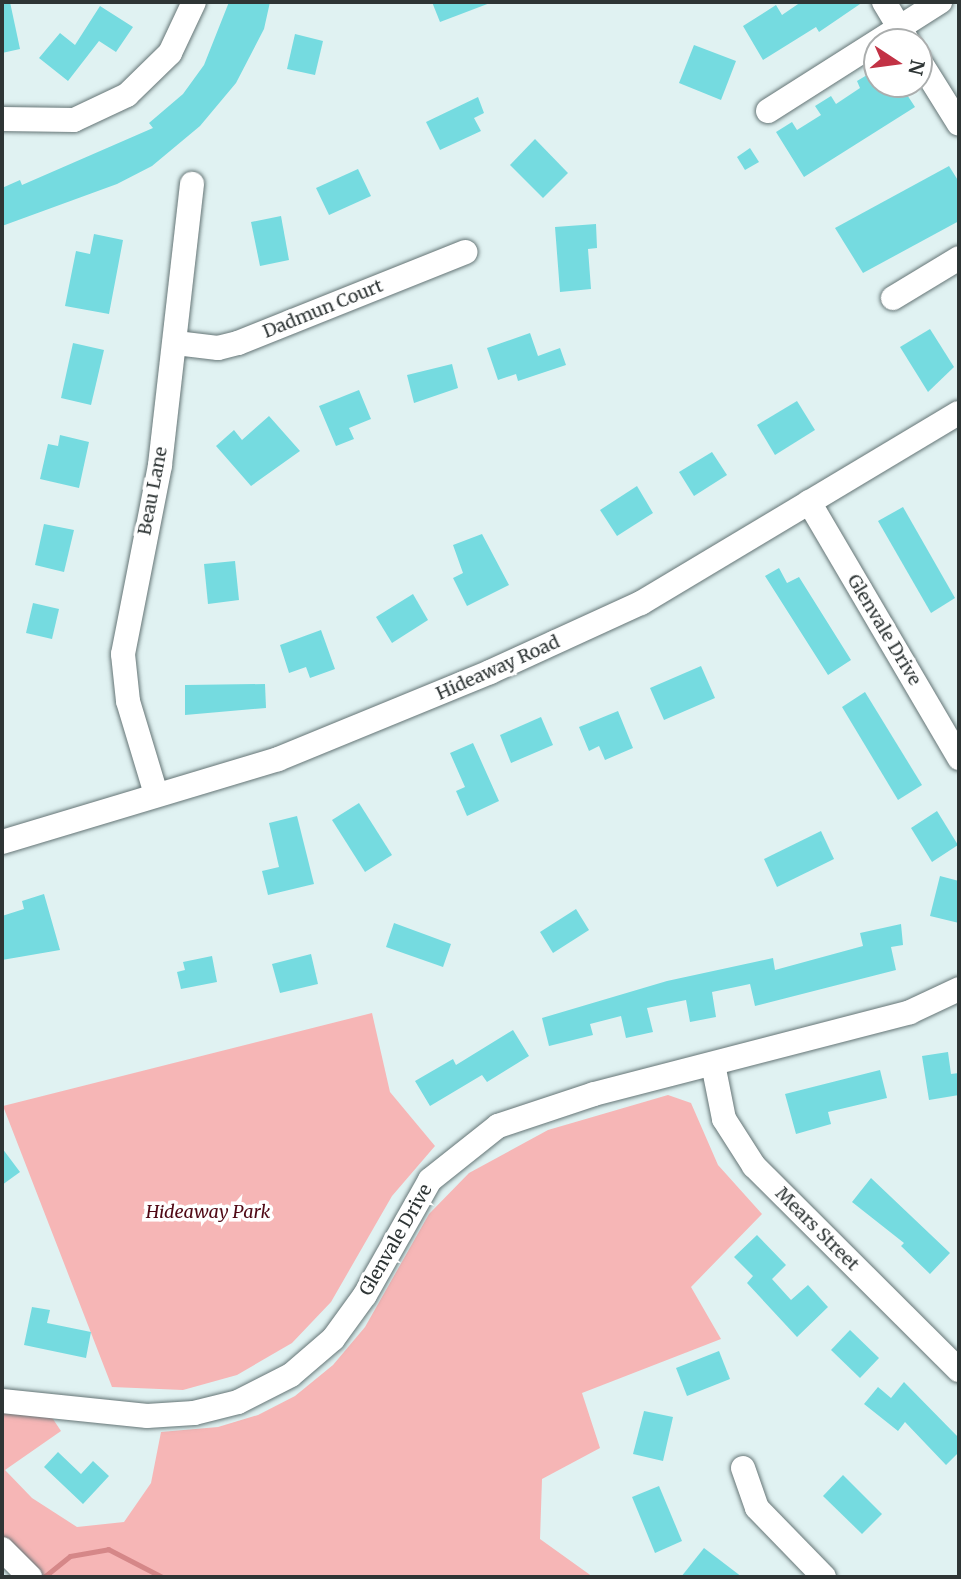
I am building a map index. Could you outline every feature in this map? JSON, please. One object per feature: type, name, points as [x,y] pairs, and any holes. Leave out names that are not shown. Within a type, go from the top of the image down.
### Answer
[{"type":"street","points":[[2,119],[74,120],[127,95],[170,53],[194,2]]},
{"type":"street","points":[[884,2],[899,28]]},
{"type":"street","points":[[910,28],[940,2]]},
{"type":"street","points":[[768,111],[863,57]]},
{"type":"street","points":[[933,82],[959,124]]},
{"type":"street","name":"Beau Lane","points":[[156,794],[128,701],[122,654],[160,465],[176,344],[192,184]]},
{"type":"street","name":"Dadmun Court","points":[[176,344],[218,348],[238,343],[465,252]]},
{"type":"street","points":[[893,298],[959,258]]},
{"type":"street","name":"Hideaway Road","points":[[2,842],[278,759],[490,672],[641,603],[959,413]]},
{"type":"street","name":"Glenvale Drive","points":[[809,502],[959,758]]},
{"type":"street","name":"Glenvale Drive","points":[[2,1401],[170,1416],[213,1410],[264,1391],[333,1339],[365,1295],[420,1194],[471,1144],[528,1112],[911,1012],[959,989]]},
{"type":"street","name":"Mears Street","points":[[713,1064],[724,1119],[754,1166],[959,1370]]},
{"type":"street","points":[[743,1468],[757,1508],[824,1577]]},
{"type":"street","points":[[2,1549],[29,1576]]},
{"type":"green space","name":"Hideaway Park","points":[[372,1013],[390,1092],[435,1146],[392,1196],[331,1302],[292,1343],[237,1375],[183,1390],[112,1387],[3,1106]]},
{"type":"green space","points":[[668,1095],[691,1103],[718,1165],[762,1214],[691,1287],[721,1339],[582,1393],[600,1448],[542,1479],[540,1539],[593,1577],[40,1577],[2,1537],[2,1412],[51,1416],[61,1431],[5,1470],[32,1498],[77,1527],[124,1522],[151,1483],[161,1432],[218,1427],[258,1415],[295,1396],[333,1365],[365,1327],[429,1214],[469,1173],[548,1130]]},
{"type":"building","points":[[2,2],[10,2],[20,49],[2,53]]},
{"type":"building","points":[[229,2],[270,2],[264,29],[236,83],[200,126],[152,166],[117,184],[2,226],[2,188],[20,180],[22,185],[153,128],[149,123],[183,94],[204,65]]},
{"type":"building","points":[[432,2],[490,2],[490,3],[440,22]]},
{"type":"building","points":[[801,2],[863,2],[819,32],[816,27],[763,60],[743,26],[776,5],[782,15]]},
{"type":"building","points":[[100,6],[133,27],[116,52],[99,41],[68,81],[39,58],[60,33],[75,45]]},
{"type":"building","points":[[295,34],[323,41],[315,75],[287,69]]},
{"type":"building","points":[[694,45],[736,61],[721,100],[679,83]]},
{"type":"building","points":[[863,77],[863,98],[909,98],[915,107],[804,177],[776,132],[792,122],[797,130],[821,115],[815,106],[831,96],[836,104],[860,88],[857,81]]},
{"type":"building","points":[[478,97],[484,113],[474,118],[481,131],[440,150],[426,122]]},
{"type":"building","points":[[535,139],[568,173],[543,198],[510,165]]},
{"type":"building","points":[[750,148],[759,162],[745,170],[737,157]]},
{"type":"building","points":[[949,166],[959,182],[959,221],[863,273],[835,228]]},
{"type":"building","points":[[358,169],[371,196],[329,215],[316,188]]},
{"type":"building","points":[[281,216],[289,260],[260,266],[251,222]]},
{"type":"building","points":[[596,224],[597,248],[588,249],[591,289],[560,292],[555,227]]},
{"type":"building","points":[[94,234],[123,240],[109,314],[65,306],[76,251],[90,254]]},
{"type":"building","points":[[930,329],[954,367],[928,392],[900,347]]},
{"type":"building","points":[[530,333],[538,356],[560,348],[566,365],[518,381],[516,374],[498,380],[487,348]]},
{"type":"building","points":[[73,343],[104,350],[91,405],[61,398]]},
{"type":"building","points":[[452,364],[458,388],[414,403],[407,375]]},
{"type":"building","points":[[359,390],[371,419],[349,428],[354,439],[336,446],[319,406]]},
{"type":"building","points":[[797,401],[815,430],[775,455],[757,425]]},
{"type":"building","points":[[269,416],[300,451],[251,486],[216,446],[234,430],[242,440]]},
{"type":"building","points":[[60,435],[89,442],[79,488],[40,479],[48,444],[58,446]]},
{"type":"building","points":[[712,452],[727,475],[694,496],[679,472]]},
{"type":"building","points":[[637,486],[653,513],[617,536],[600,510]]},
{"type":"building","points":[[903,507],[955,598],[931,613],[878,521]]},
{"type":"building","points":[[44,524],[74,530],[64,572],[35,565]]},
{"type":"building","points":[[482,534],[509,585],[467,606],[453,578],[463,573],[453,545]]},
{"type":"building","points":[[235,561],[239,600],[208,604],[204,564]]},
{"type":"building","points":[[779,568],[787,583],[799,577],[851,660],[828,675],[765,576]]},
{"type":"building","points":[[413,594],[428,620],[392,643],[376,617]]},
{"type":"building","points":[[33,603],[59,609],[52,639],[26,633]]},
{"type":"building","points":[[321,630],[335,669],[310,678],[306,667],[289,673],[280,645]]},
{"type":"building","points":[[701,666],[715,698],[664,720],[650,688]]},
{"type":"building","points":[[265,684],[266,708],[185,715],[185,685]]},
{"type":"building","points":[[865,692],[922,785],[898,800],[842,707]]},
{"type":"building","points":[[618,711],[633,748],[605,760],[599,746],[589,751],[579,727]]},
{"type":"building","points":[[541,717],[553,745],[511,763],[500,735]]},
{"type":"building","points":[[473,743],[499,801],[467,816],[456,791],[465,787],[450,753]]},
{"type":"building","points":[[359,803],[392,855],[365,872],[332,820]]},
{"type":"building","points":[[937,811],[958,845],[932,862],[911,828]]},
{"type":"building","points":[[297,816],[314,884],[268,895],[262,871],[279,867],[269,823]]},
{"type":"building","points":[[821,831],[834,859],[777,887],[764,859]]},
{"type":"building","points":[[940,876],[959,881],[959,923],[930,916]]},
{"type":"building","points":[[44,894],[60,950],[2,960],[2,916],[24,909],[22,901]]},
{"type":"building","points":[[576,909],[589,930],[553,953],[540,932]]},
{"type":"building","points":[[394,923],[451,944],[443,967],[386,947]]},
{"type":"building","points":[[901,924],[903,945],[891,947],[896,970],[755,1006],[750,984],[712,992],[716,1017],[690,1022],[686,1000],[647,1008],[653,1032],[626,1038],[621,1016],[590,1024],[593,1035],[549,1046],[542,1018],[667,981],[773,958],[775,970],[863,946],[860,933]]},
{"type":"building","points":[[311,954],[318,984],[280,993],[272,964]]},
{"type":"building","points":[[212,956],[217,982],[181,989],[177,972],[185,970],[183,962]]},
{"type":"building","points":[[513,1030],[529,1056],[487,1082],[482,1075],[430,1106],[415,1081],[453,1059],[456,1065]]},
{"type":"building","points":[[948,1052],[951,1074],[959,1073],[959,1095],[929,1100],[922,1056]]},
{"type":"building","points":[[880,1070],[887,1098],[828,1112],[831,1124],[796,1134],[785,1094]]},
{"type":"building","points":[[2,1148],[20,1172],[2,1185]]},
{"type":"building","points":[[871,1178],[950,1253],[930,1274],[901,1246],[904,1243],[852,1202]]},
{"type":"building","points":[[757,1235],[786,1265],[772,1279],[791,1300],[808,1285],[828,1307],[797,1337],[747,1283],[753,1276],[734,1257]]},
{"type":"building","points":[[32,1307],[50,1310],[47,1323],[91,1332],[86,1358],[24,1345]]},
{"type":"building","points":[[850,1330],[879,1358],[860,1378],[831,1350]]},
{"type":"building","points":[[719,1351],[730,1379],[687,1396],[676,1368]]},
{"type":"building","points":[[904,1382],[959,1438],[959,1452],[946,1465],[905,1422],[898,1431],[864,1404],[878,1387],[891,1398]]},
{"type":"building","points":[[644,1411],[673,1417],[663,1461],[633,1454]]},
{"type":"building","points":[[58,1452],[81,1474],[93,1461],[109,1476],[83,1504],[44,1467]]},
{"type":"building","points":[[843,1475],[882,1514],[862,1534],[823,1496]]},
{"type":"building","points":[[659,1486],[682,1541],[655,1553],[632,1497]]},
{"type":"building","points":[[704,1548],[742,1577],[681,1577]]},
{"type":"waterway","points":[[44,1577],[70,1556],[108,1549],[162,1577]]}]
